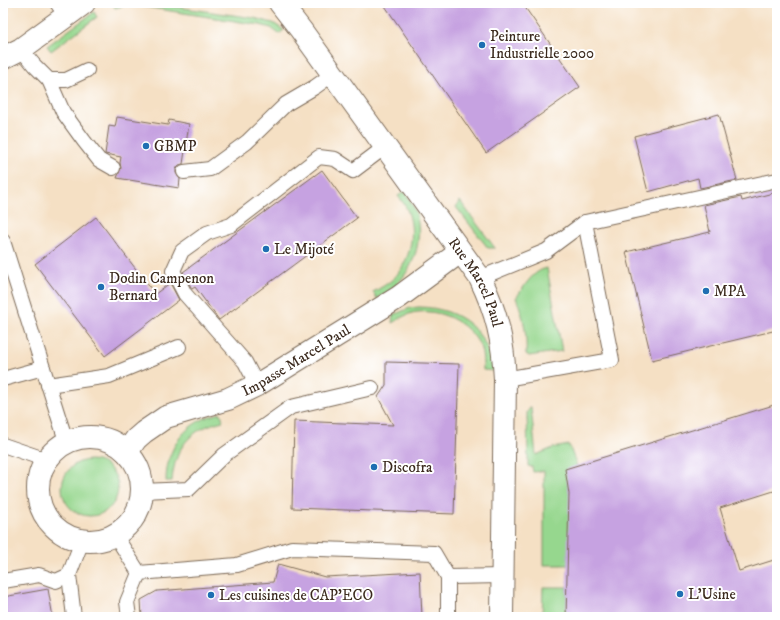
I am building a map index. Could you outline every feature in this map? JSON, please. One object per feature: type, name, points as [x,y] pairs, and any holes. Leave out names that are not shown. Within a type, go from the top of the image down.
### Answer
[{"type":"street","points":[[12,53],[62,9],[84,3]]},
{"type":"street","name":"Rue Marcel Paul","points":[[280,3],[480,278],[490,299],[504,353],[505,379],[502,617]]},
{"type":"street","name":"Impasse Marcel Paul","points":[[127,452],[136,439],[166,417],[228,400],[257,385],[399,297],[460,252]]},
{"type":"street","points":[[94,437],[112,442],[127,452],[138,467],[142,484],[141,502],[133,519],[115,535],[104,540],[86,542],[69,537],[54,527],[43,512],[38,495],[40,477],[47,460],[60,447],[76,439],[94,437]]},
{"type":"lane","points":[[12,53],[34,65],[49,80],[63,112],[84,141],[98,160],[113,168]]},
{"type":"lane","points":[[49,80],[66,80],[87,70]]},
{"type":"lane","points":[[184,172],[210,169],[247,142],[286,104],[315,87],[333,74]]},
{"type":"lane","points":[[257,385],[245,362],[185,294],[173,271],[182,251],[207,233],[231,225],[319,157],[335,159],[353,171],[385,147]]},
{"type":"lane","points":[[480,278],[546,251],[585,222],[777,180]]},
{"type":"lane","points":[[505,379],[612,360],[585,222]]},
{"type":"lane","points":[[3,241],[67,444]]},
{"type":"lane","points":[[48,385],[109,376],[179,347]]},
{"type":"lane","points":[[3,379],[43,368]]},
{"type":"lane","points":[[142,491],[189,489],[224,455],[291,407],[372,388]]},
{"type":"lane","points":[[3,445],[47,460]]},
{"type":"lane","points":[[115,535],[139,573]]},
{"type":"lane","points":[[74,617],[69,575],[82,541]]},
{"type":"lane","points":[[139,573],[237,565],[292,548],[434,553],[448,577],[448,617]]},
{"type":"lane","points":[[129,617],[127,602],[139,573]]},
{"type":"lane","points":[[3,581],[39,575],[56,581],[69,575]]},
{"type":"lane","points":[[448,577],[503,576]]},
{"type":"green space","points":[[112,3],[149,3],[254,18],[273,23],[284,30],[279,34],[271,28],[260,25],[132,5],[115,8]]},
{"type":"green space","points":[[94,12],[97,17],[51,51],[47,46]]},
{"type":"green space","points":[[404,191],[414,207],[418,220],[419,230],[416,250],[404,277],[393,288],[377,299],[373,292],[387,284],[400,271],[408,255],[410,247],[410,220],[406,208],[398,196]]},
{"type":"green space","points":[[460,201],[495,248],[488,248],[456,207]]},
{"type":"green space","points":[[547,268],[562,351],[529,356],[526,354],[524,326],[516,298],[525,284],[537,272]]},
{"type":"green space","points":[[410,308],[434,308],[447,312],[459,317],[469,324],[478,333],[485,344],[494,371],[483,370],[482,352],[475,337],[461,323],[452,318],[432,312],[422,312],[409,314],[392,323],[393,315]]},
{"type":"green space","points":[[531,407],[536,455],[553,448],[569,445],[577,466],[568,565],[544,565],[544,471],[533,472],[532,467],[528,466],[527,412]]},
{"type":"green space","points":[[221,413],[223,421],[211,424],[186,441],[177,458],[172,481],[166,481],[170,457],[174,446],[181,436],[198,422],[209,416]]},
{"type":"green space","points":[[84,460],[96,460],[106,464],[114,472],[118,482],[118,494],[114,504],[106,512],[96,516],[84,516],[74,512],[66,504],[62,494],[62,482],[66,472],[74,464]]},
{"type":"green space","points":[[543,587],[567,587],[567,617],[542,617]]},
{"type":"building","name":"Peinture Industrielle 2000","points":[[383,3],[522,3],[580,87],[486,153]]},
{"type":"building","points":[[719,114],[737,180],[700,188],[698,178],[648,192],[634,136]]},
{"type":"building","name":"GBMP","points":[[117,117],[168,125],[169,120],[189,124],[183,164],[179,165],[176,169],[176,173],[180,179],[179,188],[117,178],[121,168],[121,157],[105,154],[109,126],[115,127]]},
{"type":"building","name":"Le Mijoté","points":[[322,170],[357,218],[219,320],[195,287],[192,289],[183,272]]},
{"type":"building","name":"MPA","points":[[777,192],[777,330],[652,360],[626,252],[710,232],[704,205],[741,197],[742,201]]},
{"type":"building","name":"Dodin Campenon Bernard","points":[[96,217],[155,294],[170,283],[179,300],[105,356],[35,264]]},
{"type":"building","name":"Discofra","points":[[386,362],[459,364],[454,514],[292,508],[294,421],[393,425],[378,397],[386,385]]},
{"type":"building","points":[[777,404],[777,490],[720,508],[739,571],[777,559],[777,617],[566,617],[569,494],[565,469]]},
{"type":"building","points":[[278,564],[325,577],[420,572],[422,617],[142,617],[141,600],[157,591],[273,582]]},
{"type":"building","points":[[48,589],[53,617],[3,617],[3,597]]},
{"type":"place","name":"Peinture Industrielle 2000","points":[[482,45]]},
{"type":"place","name":"GBMP","points":[[146,146]]},
{"type":"place","name":"Le Mijoté","points":[[266,249]]},
{"type":"place","name":"Dodin Campenon Bernard","points":[[101,287]]},
{"type":"place","name":"MPA","points":[[706,291]]},
{"type":"place","name":"Discofra","points":[[374,467]]},
{"type":"place","name":"L'Usine","points":[[680,594]]},
{"type":"place","name":"Les cuisines de CAP'ECO","points":[[211,595]]}]
